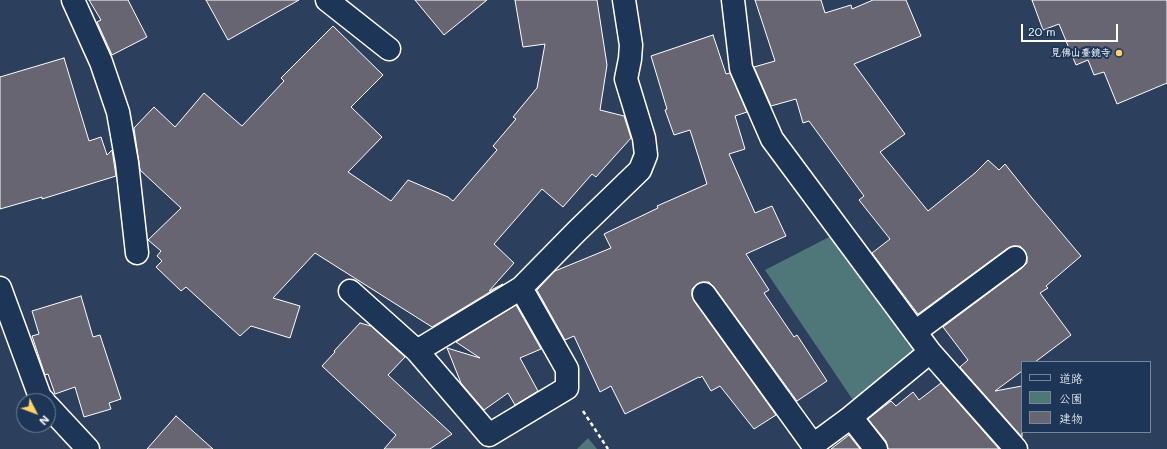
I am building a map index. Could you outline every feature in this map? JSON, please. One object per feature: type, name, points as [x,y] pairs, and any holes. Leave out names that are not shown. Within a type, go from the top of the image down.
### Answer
[{"type":"street","points":[[73,0],[101,62],[118,112],[127,163],[137,254]]},
{"type":"street","points":[[327,0],[389,49]]},
{"type":"street","points":[[417,351],[521,288],[640,170],[646,155],[644,138],[626,79],[631,45],[624,0]]},
{"type":"street","points":[[733,0],[741,68],[772,139],[930,352],[1016,449]]},
{"type":"street","points":[[915,332],[1015,258]]},
{"type":"street","points":[[0,288],[39,393]]},
{"type":"street","points":[[350,291],[417,351],[489,435],[567,388],[567,369],[521,288]]},
{"type":"street","points":[[704,294],[813,445],[851,417],[930,352]]},
{"type":"street","points":[[56,415],[88,449]]},
{"type":"street","points":[[851,417],[876,449]]},
{"type":"path","points":[[567,388],[608,449]]},
{"type":"green space","points":[[833,235],[920,350],[855,403],[765,270]]},
{"type":"green space","points":[[588,438],[597,449],[577,449]]},
{"type":"building","points":[[89,0],[128,0],[147,37],[112,55],[97,22],[101,20]]},
{"type":"building","points":[[206,0],[299,0],[228,40]]},
{"type":"building","points":[[415,0],[487,0],[444,35]]},
{"type":"building","points":[[515,0],[597,0],[607,65],[600,110],[624,116],[631,138],[596,177],[592,174],[563,207],[542,189],[494,244],[514,263],[489,291],[503,284],[432,327],[315,253],[273,298],[300,306],[290,338],[251,326],[240,336],[186,287],[181,291],[156,267],[162,261],[157,256],[161,251],[148,240],[181,208],[140,170],[134,128],[154,107],[175,127],[204,93],[242,126],[284,81],[281,78],[333,26],[383,75],[351,107],[382,137],[348,172],[391,201],[408,180],[448,197],[453,201],[497,150],[493,146],[516,119],[513,117],[537,88],[545,44],[523,47]]},
{"type":"building","points":[[755,0],[821,0],[825,13],[851,5],[852,9],[873,0],[906,0],[921,36],[854,64],[905,134],[880,152],[928,211],[975,173],[988,160],[999,170],[1005,164],[1081,256],[1046,286],[1048,288],[1040,293],[1071,335],[1036,361],[1021,361],[1021,372],[995,391],[1021,386],[1022,437],[960,367],[968,360],[943,327],[1022,268],[1027,263],[1025,251],[1020,246],[1008,248],[918,314],[872,253],[890,239],[859,200],[864,196],[809,121],[803,123],[796,99],[771,106],[754,67],[775,61]]},
{"type":"building","name":"見佛山臺鏡寺","points":[[1032,0],[1167,0],[1167,83],[1117,104],[1104,72],[1094,75],[1088,60],[1076,65],[1059,24],[1043,30]]},
{"type":"building","points":[[713,35],[726,74],[730,73],[747,112],[735,116],[745,149],[729,154],[755,213],[772,206],[786,236],[746,254],[769,290],[764,293],[794,337],[797,335],[827,381],[797,401],[714,287],[709,282],[697,284],[692,289],[694,301],[776,415],[754,429],[720,386],[711,391],[702,376],[625,414],[611,386],[600,392],[574,336],[565,340],[537,290],[555,271],[611,248],[604,234],[658,208],[657,206],[707,184],[690,130],[674,135],[665,110],[667,109],[651,56]]},
{"type":"building","points":[[64,58],[89,141],[101,137],[107,155],[112,150],[116,176],[42,199],[42,197],[0,209],[0,77]]},
{"type":"building","points":[[81,296],[93,337],[100,335],[121,399],[109,403],[111,409],[84,417],[75,387],[55,393],[48,374],[45,375],[32,336],[39,334],[32,311]]},
{"type":"building","points":[[516,305],[541,349],[520,358],[538,391],[515,405],[508,393],[484,410],[461,383],[447,348],[480,358],[456,342]]},
{"type":"building","points":[[360,323],[371,326],[405,357],[388,375],[452,434],[430,449],[384,449],[396,435],[322,366]]},
{"type":"building","points":[[941,383],[999,449],[888,449],[886,441],[868,419],[891,401],[896,406],[913,392],[919,400]]},
{"type":"building","points":[[176,416],[213,449],[147,449]]},
{"type":"building","points":[[849,435],[860,449],[831,449]]},
{"type":"place","name":"見佛山臺鏡寺","points":[[1119,53]]}]
